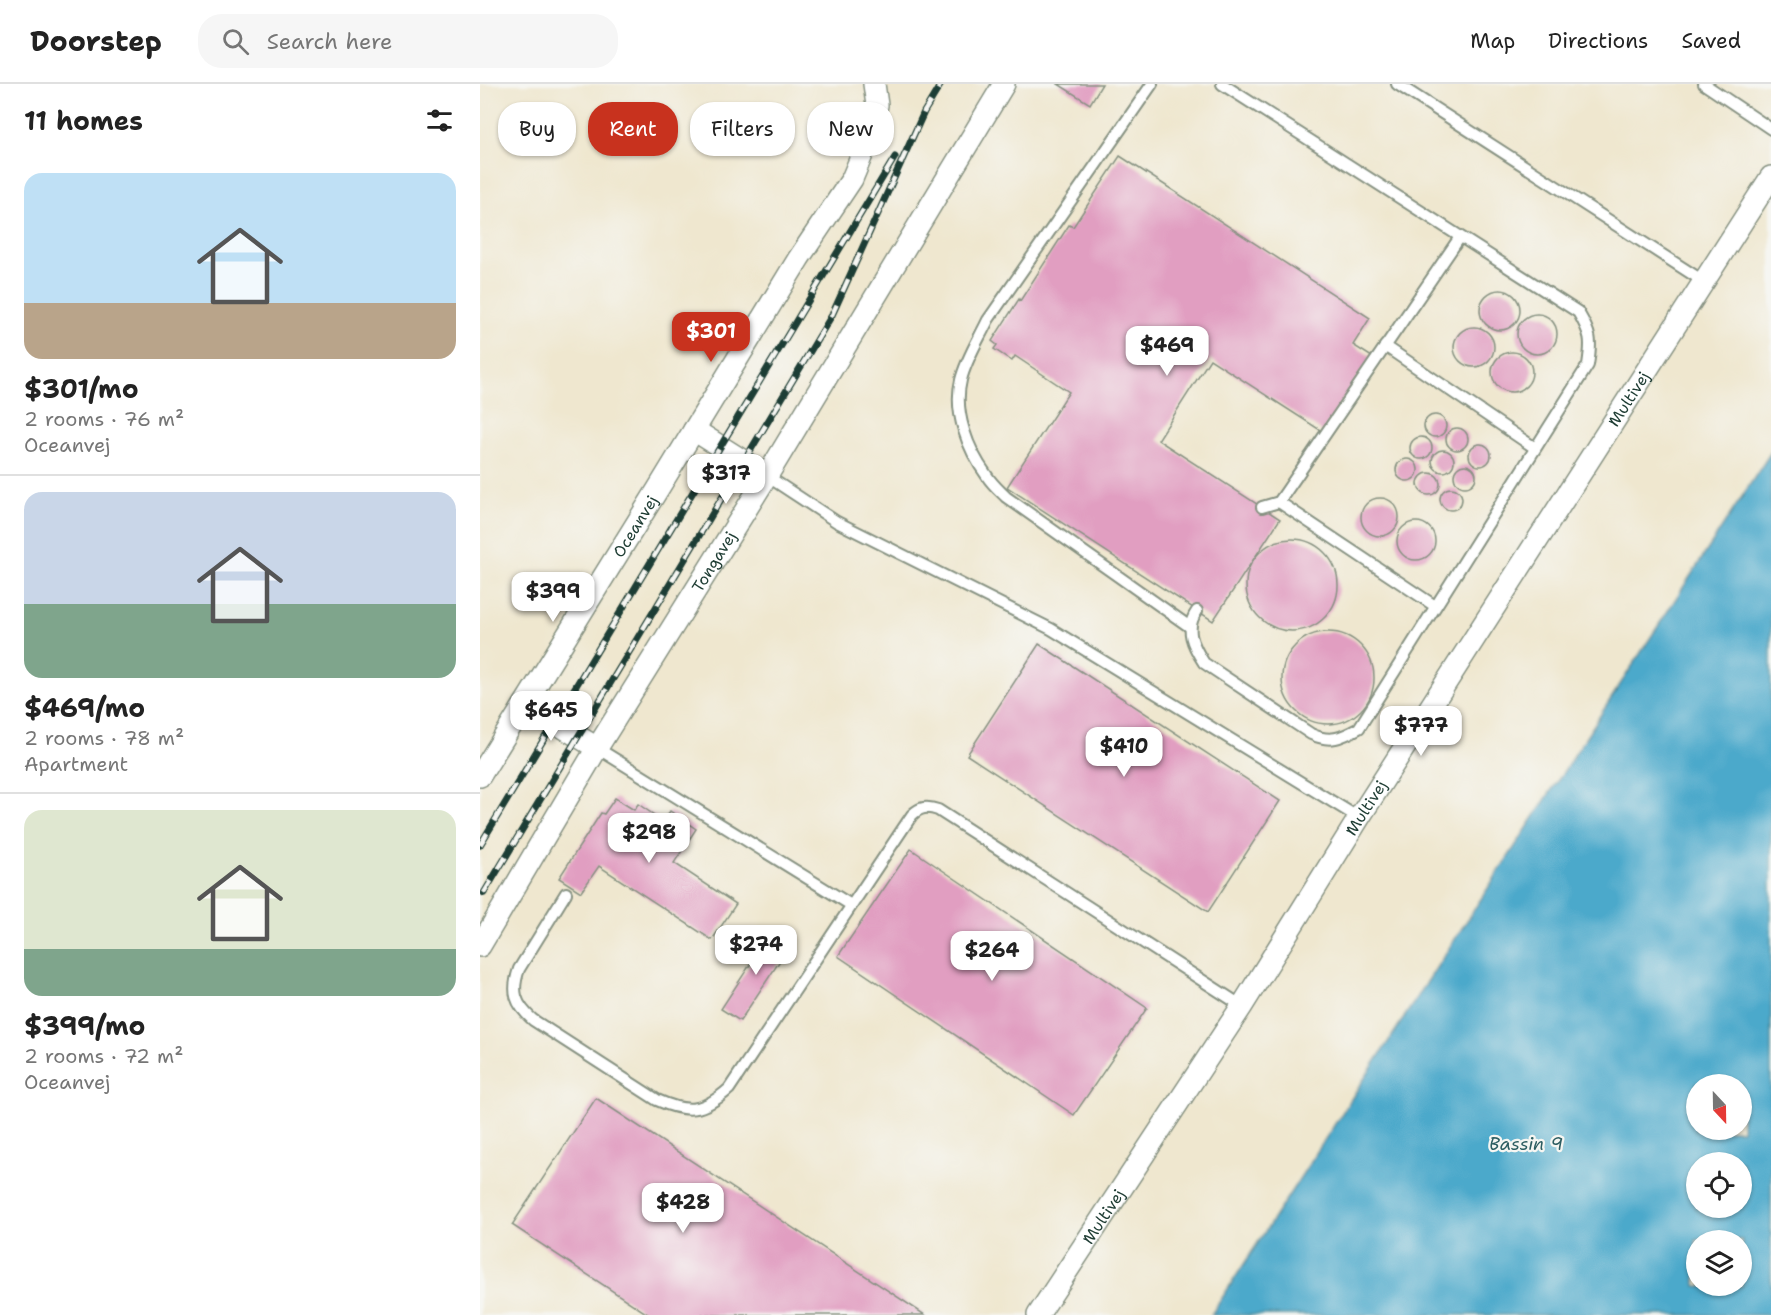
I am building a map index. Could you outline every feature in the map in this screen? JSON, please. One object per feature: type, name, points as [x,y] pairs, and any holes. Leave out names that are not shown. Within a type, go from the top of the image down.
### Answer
[{"type":"street","name":"Oceanvej","points":[[480,776],[799,258],[852,179],[869,138],[877,105],[874,84]]},
{"type":"street","name":"Tongavej","points":[[480,946],[597,748],[767,476],[1004,84]]},
{"type":"street","name":"Multivej","points":[[1038,1315],[1242,1006],[1359,818],[1771,177]]},
{"type":"street","points":[[694,430],[767,476]]},
{"type":"street","points":[[525,704],[597,748]]},
{"type":"lane","points":[[1152,84],[988,320],[969,358],[961,381],[959,407],[972,453],[987,478],[1006,497],[1190,627]]},
{"type":"lane","points":[[1197,611],[1190,627],[1190,637],[1204,663],[1311,734],[1324,740],[1343,737],[1359,728],[1588,365],[1591,346],[1588,329],[1578,312],[1222,84]]},
{"type":"lane","points":[[1397,84],[1703,281]]},
{"type":"lane","points":[[1704,84],[1771,129]]},
{"type":"lane","points":[[1262,507],[1279,502],[1460,237]]},
{"type":"lane","points":[[1385,346],[1535,448]]},
{"type":"lane","points":[[767,476],[837,522],[1051,629],[1359,818]]},
{"type":"lane","points":[[1279,502],[1436,606]]},
{"type":"lane","points":[[597,748],[851,905]]},
{"type":"lane","points":[[566,893],[519,969],[514,982],[515,997],[522,1010],[533,1020],[657,1101],[676,1109],[698,1108],[716,1101],[729,1089],[912,815],[917,810],[931,807],[1242,1006]]},
{"type":"water","name":"Bassin 9","points":[[1771,452],[1771,1315],[1211,1315]]},
{"type":"building","points":[[1058,84],[1102,84],[1090,104]]},
{"type":"building","points":[[1120,156],[1370,318],[1353,345],[1372,357],[1323,432],[1210,359],[1158,440],[1280,519],[1213,621],[1007,487],[1069,392],[1015,356],[1012,361],[994,349],[997,345],[992,341],[1069,225],[1073,227]]},
{"type":"building","points":[[1500,290],[1514,296],[1520,310],[1514,324],[1500,330],[1486,324],[1480,310],[1486,296]]},
{"type":"building","points":[[1537,314],[1551,320],[1557,334],[1551,348],[1537,354],[1523,348],[1517,334],[1523,320]]},
{"type":"building","points":[[1474,327],[1488,333],[1494,347],[1488,361],[1474,367],[1460,361],[1454,347],[1460,333]]},
{"type":"building","points":[[1512,352],[1526,358],[1532,372],[1526,386],[1512,392],[1498,386],[1492,372],[1498,358]]},
{"type":"building","points":[[1435,415],[1443,418],[1446,426],[1443,434],[1435,437],[1427,434],[1424,426],[1427,418]]},
{"type":"building","points":[[1457,428],[1465,431],[1468,439],[1465,447],[1457,450],[1449,447],[1446,439],[1449,431]]},
{"type":"building","points":[[1421,437],[1429,440],[1432,448],[1429,456],[1421,459],[1413,456],[1410,448],[1413,440]]},
{"type":"building","points":[[1480,444],[1488,447],[1491,455],[1488,463],[1480,466],[1472,463],[1469,455],[1472,447]]},
{"type":"building","points":[[1443,450],[1451,453],[1454,461],[1451,469],[1443,472],[1435,469],[1432,461],[1435,453]]},
{"type":"building","points":[[1407,459],[1415,462],[1418,470],[1415,478],[1407,481],[1399,478],[1396,470],[1399,462]]},
{"type":"building","points":[[1465,465],[1473,468],[1476,476],[1473,484],[1465,487],[1457,484],[1454,476],[1457,468]]},
{"type":"building","points":[[1429,473],[1437,476],[1440,484],[1437,492],[1429,495],[1421,492],[1418,484],[1421,476]]},
{"type":"building","points":[[1451,488],[1459,491],[1462,499],[1459,507],[1451,510],[1443,507],[1440,499],[1443,491]]},
{"type":"building","points":[[1380,498],[1393,504],[1399,517],[1393,530],[1380,536],[1367,530],[1361,517],[1367,504]]},
{"type":"building","points":[[1416,522],[1429,528],[1435,541],[1429,554],[1416,560],[1403,554],[1397,541],[1403,528]]},
{"type":"building","points":[[1292,539],[1309,543],[1324,553],[1334,568],[1338,585],[1334,602],[1324,617],[1309,627],[1292,631],[1275,627],[1260,617],[1250,602],[1246,585],[1250,568],[1260,553],[1275,543]]},
{"type":"building","points":[[1328,632],[1345,636],[1360,646],[1370,661],[1374,678],[1370,695],[1360,710],[1345,720],[1328,724],[1311,720],[1296,710],[1286,695],[1282,678],[1286,661],[1296,646],[1311,636]]},
{"type":"building","points":[[1039,644],[1280,801],[1208,912],[967,755]]},
{"type":"building","points":[[615,798],[634,810],[638,804],[663,821],[670,811],[696,829],[674,863],[736,904],[712,940],[599,866],[581,892],[559,878],[601,813],[604,814]]},
{"type":"building","points":[[911,849],[1147,1008],[1074,1115],[838,956]]},
{"type":"building","points":[[772,931],[791,944],[740,1021],[721,1009]]},
{"type":"building","points":[[596,1098],[925,1315],[649,1315],[512,1225]]},
{"type":"railway","points":[[484,893],[832,315],[924,112],[941,84]]},
{"type":"railway","points":[[480,845],[895,157]]}]
